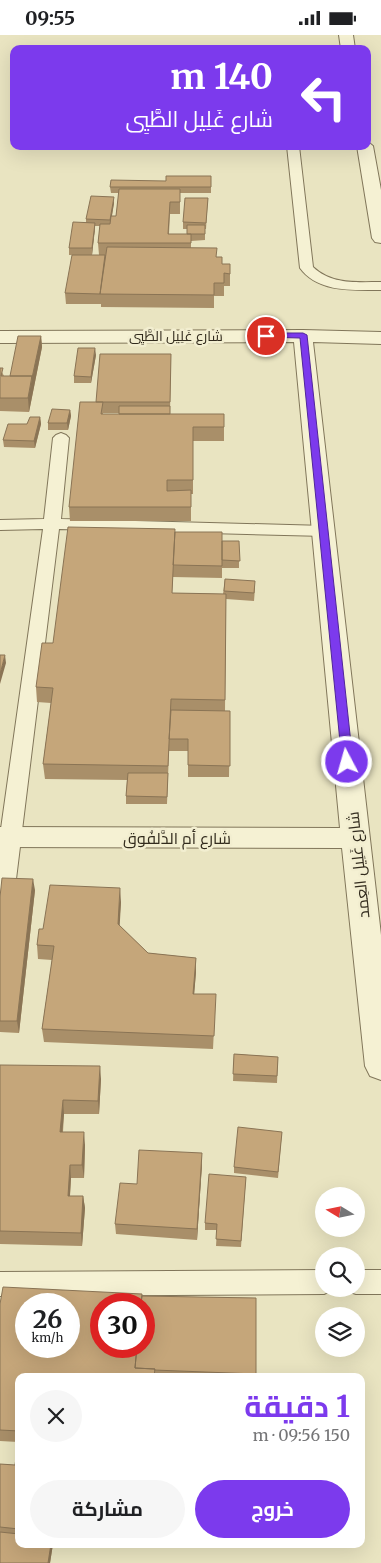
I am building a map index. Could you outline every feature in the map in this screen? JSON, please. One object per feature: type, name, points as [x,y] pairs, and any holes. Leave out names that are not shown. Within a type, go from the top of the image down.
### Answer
[{"type":"street","points":[[366,150],[381,238]]},
{"type":"street","name":"شارع غَلِيل الطَّيِي","points":[[0,337],[303,335],[381,338]]},
{"type":"street","name":"شارع غَلِيل العِمد","points":[[303,335],[325,531],[355,838],[381,1066]]},
{"type":"street","name":"شارع أم الدَّلفُوق","points":[[5,837],[355,838]]},
{"type":"lane","points":[[293,150],[307,268],[320,279],[330,283],[381,286]]},
{"type":"lane","points":[[0,920],[5,837],[53,524],[61,438]]},
{"type":"lane","points":[[0,525],[53,524],[325,531]]},
{"type":"lane","points":[[365,1282],[381,1281]]},
{"type":"lane","points":[[0,1284],[315,1282]]},
{"type":"building","points":[[166,176],[211,176],[211,187],[110,187],[111,180],[166,181]]},
{"type":"building","points":[[119,189],[180,189],[180,202],[170,202],[168,234],[191,234],[191,243],[98,243],[100,224],[110,224],[111,216],[116,216]]},
{"type":"building","points":[[91,196],[114,197],[110,220],[86,219]]},
{"type":"building","points":[[185,198],[208,198],[206,223],[183,222]]},
{"type":"building","points":[[73,222],[95,223],[92,248],[69,248]]},
{"type":"building","points":[[187,225],[205,225],[205,234],[187,234]]},
{"type":"building","points":[[107,247],[217,248],[216,257],[222,257],[222,264],[230,264],[230,274],[224,273],[224,283],[214,283],[214,295],[100,294]]},
{"type":"building","points":[[72,255],[105,255],[100,294],[65,293]]},
{"type":"building","points":[[18,336],[41,336],[32,378],[32,376],[10,376]]},
{"type":"building","points":[[78,348],[95,348],[91,377],[74,376]]},
{"type":"building","points":[[100,354],[171,354],[170,402],[96,402]]},
{"type":"building","points":[[0,368],[3,368],[1,376],[32,376],[28,398],[0,398]]},
{"type":"building","points":[[80,402],[103,402],[101,414],[224,414],[224,427],[193,427],[193,480],[167,480],[167,491],[191,490],[191,507],[69,507]]},
{"type":"building","points":[[119,406],[170,406],[170,414],[119,414]]},
{"type":"building","points":[[52,409],[70,410],[67,423],[48,423]]},
{"type":"building","points":[[30,417],[40,417],[34,441],[3,440],[8,424],[27,424]]},
{"type":"building","points":[[68,527],[175,529],[172,593],[226,594],[225,700],[171,699],[168,766],[43,764],[53,688],[36,687],[42,643],[53,643]]},
{"type":"building","points":[[175,532],[222,532],[222,566],[173,565]]},
{"type":"building","points":[[222,541],[239,541],[240,561],[222,560]]},
{"type":"building","points":[[225,579],[255,581],[254,593],[224,591]]},
{"type":"building","points":[[0,655],[5,655],[0,674]]},
{"type":"building","points":[[171,710],[230,711],[230,766],[188,765],[188,739],[169,739]]},
{"type":"building","points":[[128,773],[168,773],[167,797],[126,796]]},
{"type":"building","points":[[2,878],[33,879],[17,1021],[0,1021],[0,897]]},
{"type":"building","points":[[50,885],[120,888],[118,924],[148,953],[196,958],[193,994],[216,994],[214,1036],[42,1029],[54,946],[37,945],[39,929],[43,929]]},
{"type":"building","points":[[234,1054],[278,1057],[277,1076],[233,1074]]},
{"type":"building","points":[[0,1065],[100,1066],[98,1101],[63,1100],[60,1132],[84,1132],[82,1165],[70,1165],[68,1196],[83,1196],[81,1233],[0,1231]]},
{"type":"building","points":[[238,1127],[282,1132],[278,1172],[234,1167]]},
{"type":"building","points":[[139,1150],[202,1153],[197,1229],[115,1224],[120,1183],[137,1184]]},
{"type":"building","points":[[209,1174],[246,1177],[241,1241],[216,1239],[217,1224],[205,1223]]},
{"type":"building","points":[[3,1287],[122,1293],[90,1293],[90,1358],[136,1358],[135,1368],[155,1369],[154,1373],[15,1373],[15,1431],[0,1430],[0,1304]]},
{"type":"building","points":[[155,1296],[256,1298],[256,1373],[135,1368],[136,1358],[155,1358]]},
{"type":"building","points":[[0,1464],[15,1465],[15,1529],[0,1527]]},
{"type":"building","points":[[0,1532],[15,1534],[15,1548],[50,1548],[48,1563],[0,1563]]},
{"type":"route","points":[[266,336],[303,335],[325,531],[347,762]]}]
